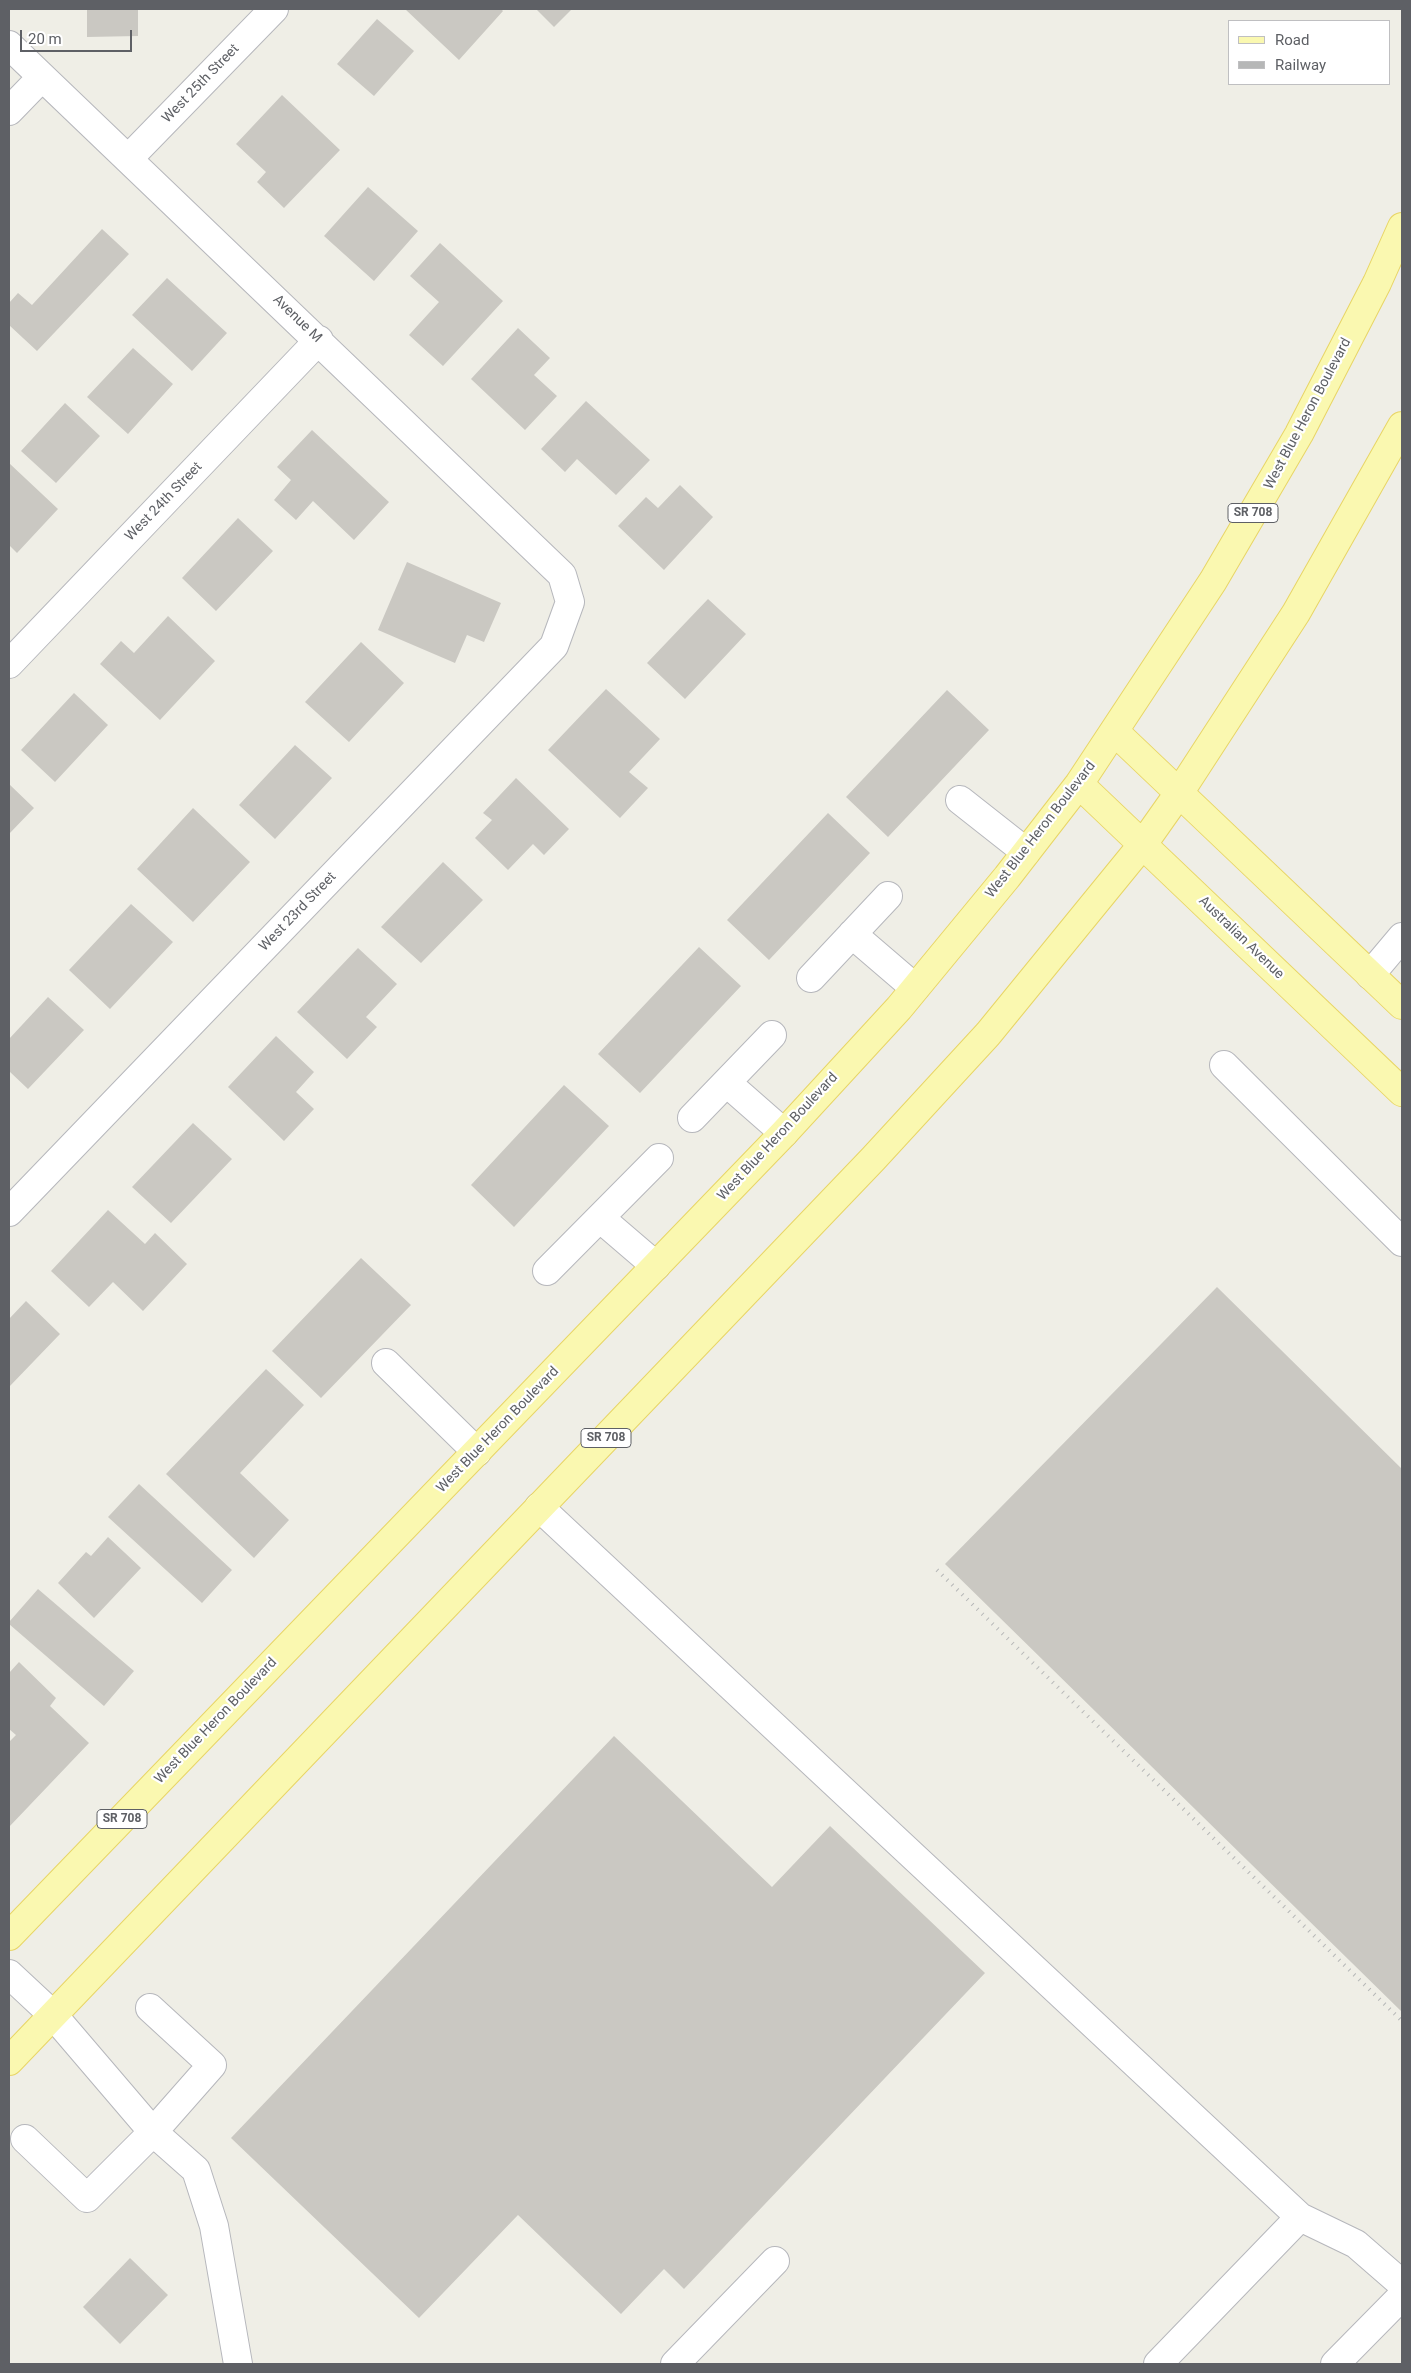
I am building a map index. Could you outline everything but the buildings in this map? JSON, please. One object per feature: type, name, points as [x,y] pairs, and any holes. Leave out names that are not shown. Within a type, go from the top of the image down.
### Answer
[{"type":"main road","name":"West Blue Heron Boulevard","points":[[9,1936],[784,1133],[915,988],[1026,852],[1080,784],[1213,581],[1299,434],[1377,283],[1402,227]]},
{"type":"main road","name":"SR 708","points":[[9,2061],[866,1166],[988,1034],[1143,844],[1179,793],[1296,613],[1402,426]]},
{"type":"main road","points":[[1114,731],[1402,1005]]},
{"type":"main road","name":"Australian Avenue","points":[[1080,784],[1402,1092]]},
{"type":"street","name":"West 25th Street","points":[[128,159],[274,9]]},
{"type":"street","name":"Avenue M","points":[[9,45],[319,340],[562,575],[570,602]]},
{"type":"street","points":[[9,111],[42,76]]},
{"type":"street","name":"West 24th Street","points":[[9,664],[319,340]]},
{"type":"street","name":"West 23rd Street","points":[[9,1212],[554,646],[570,602]]},
{"type":"street","points":[[960,800],[1026,852]]},
{"type":"street","points":[[811,978],[888,896]]},
{"type":"street","points":[[852,934],[915,988]]},
{"type":"street","points":[[1370,975],[1402,937]]},
{"type":"street","points":[[692,1118],[772,1035]]},
{"type":"street","points":[[1224,1065],[1402,1242]]},
{"type":"street","points":[[727,1082],[784,1133]]},
{"type":"street","points":[[547,1271],[658,1158]]},
{"type":"street","points":[[600,1218],[656,1266]]},
{"type":"street","points":[[386,1364],[477,1452]]},
{"type":"street","points":[[539,1507],[1300,2217],[1356,2244],[1402,2284]]},
{"type":"street","points":[[9,1974],[53,2015],[153,2132],[196,2170],[214,2226],[238,2364]]},
{"type":"street","points":[[25,2139],[87,2198],[153,2132],[212,2065],[150,2008]]},
{"type":"street","points":[[1158,2364],[1300,2217]]},
{"type":"street","points":[[675,2364],[775,2261]]},
{"type":"street","points":[[1335,2364],[1402,2296]]},
{"type":"railway","points":[[937,1570],[1402,2021]]}]
